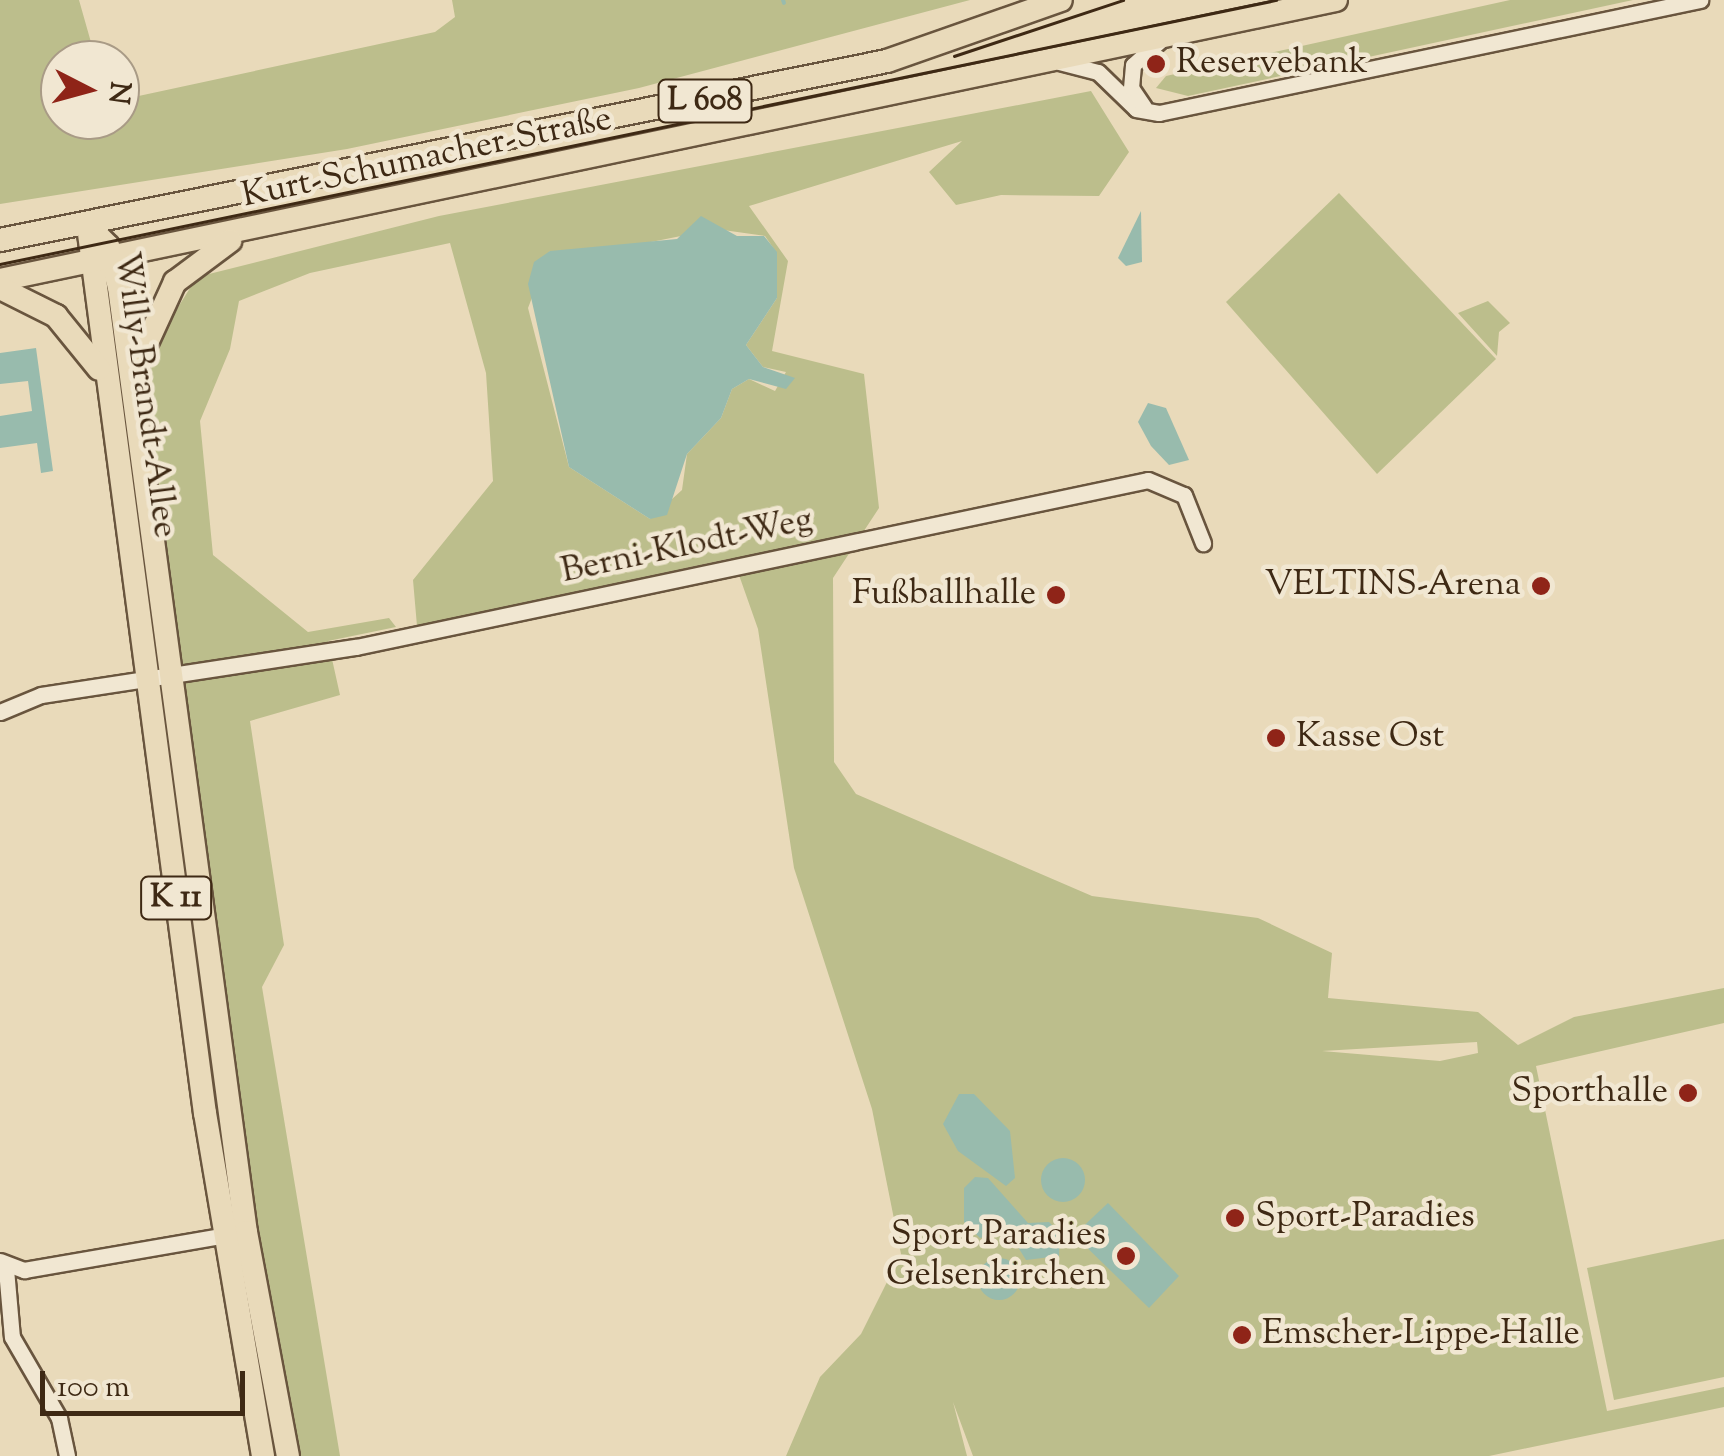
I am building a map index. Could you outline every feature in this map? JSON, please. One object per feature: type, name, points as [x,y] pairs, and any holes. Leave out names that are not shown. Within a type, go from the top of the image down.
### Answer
[{"type":"main road","name":"Kurt-Schumacher-Straße","points":[[0,240],[88,226],[888,61],[1061,0]]},
{"type":"main road","name":"Kurt-Schumacher-Straße","points":[[0,280],[88,267],[1336,0]]},
{"type":"main road","name":"Willy-Brandt-Allee","points":[[88,226],[114,261],[132,380],[172,680],[264,1456]]},
{"type":"main road","name":"Willy-Brandt-Allee","points":[[88,226],[88,267],[148,684],[235,1234],[288,1456]]},
{"type":"main road","points":[[132,380],[146,330],[175,282],[240,234]]},
{"type":"main road","points":[[0,288],[56,316],[106,382]]},
{"type":"street","points":[[1056,61],[1098,72],[1148,111],[1700,0]]},
{"type":"street","points":[[1148,111],[1132,88],[1133,65],[1166,36]]},
{"type":"street","name":"Berni-Klodt-Weg","points":[[0,712],[41,694],[172,680],[1148,480],[1184,494],[1203,543]]},
{"type":"street","points":[[67,1456],[59,1418],[12,1337],[3,1265],[235,1234]]},
{"type":"green space","points":[[0,0],[79,0],[90,40],[40,40],[40,140],[140,140],[140,96],[435,32],[455,17],[452,0],[970,0],[639,88],[347,149],[0,204]]},
{"type":"green space","points":[[1510,0],[1633,0],[1188,96],[1156,88],[1166,76]]},
{"type":"green space","points":[[1091,91],[1129,152],[1099,196],[1001,195],[956,205],[929,172],[962,141],[749,206],[788,261],[772,351],[864,374],[879,508],[833,578],[834,762],[856,794],[1092,896],[1258,918],[1332,953],[1328,998],[1478,1012],[1518,1045],[1574,1017],[1724,988],[1724,1023],[1536,1066],[1607,1411],[1724,1387],[1724,1407],[1489,1456],[973,1456],[953,1402],[967,1456],[786,1456],[820,1377],[861,1334],[901,1254],[872,1109],[794,868],[758,629],[733,558],[417,626],[413,580],[493,481],[486,373],[450,243],[310,273],[239,301],[230,349],[200,421],[213,555],[308,632],[389,618],[396,627],[328,641],[340,695],[250,721],[284,945],[262,987],[340,1456],[301,1456],[256,1239],[143,363],[197,277],[439,216]],"holes":[[[716,229],[765,236],[776,252],[777,298],[746,345],[763,367],[786,372],[775,391],[749,379],[732,389],[721,418],[687,454],[682,490],[650,519],[569,467],[528,308],[550,251],[601,252]],[[1477,1042],[1478,1053],[1440,1061],[1322,1051]]]},
{"type":"green space","points":[[1339,193],[1496,359],[1377,474],[1226,302]]},
{"type":"green space","points":[[1488,301],[1510,323],[1499,332],[1497,356],[1458,313]]},
{"type":"green space","points":[[1724,1239],[1724,1377],[1614,1400],[1587,1268]]},
{"type":"shaded area","points":[[1141,211],[1142,262],[1126,266],[1118,258]]},
{"type":"shaded area","points":[[701,216],[737,236],[764,236],[777,252],[777,298],[746,345],[763,367],[795,378],[786,389],[749,379],[732,389],[721,418],[687,454],[667,515],[650,519],[569,467],[528,284],[534,262],[550,251],[677,239]]},
{"type":"shaded area","points":[[36,348],[53,471],[41,473],[37,443],[0,448],[0,416],[32,411],[28,381],[0,384],[0,353]]},
{"type":"shaded area","points":[[1148,403],[1166,408],[1189,460],[1169,465],[1151,446],[1138,422]]},
{"type":"shaded area","points":[[959,1094],[974,1094],[1010,1131],[1015,1178],[1006,1186],[958,1151],[943,1124]]},
{"type":"shaded area","points":[[1063,1158],[1078,1165],[1085,1180],[1078,1195],[1063,1202],[1048,1195],[1041,1180],[1048,1165]]},
{"type":"shaded area","points":[[975,1177],[988,1178],[1028,1223],[1049,1222],[1060,1233],[1059,1256],[1026,1260],[1008,1231],[980,1238],[964,1222],[964,1188]]},
{"type":"shaded area","name":"Sport Paradies Gelsenkirchen","points":[[1108,1203],[1179,1276],[1149,1308],[1074,1235]]},
{"type":"shaded area","points":[[999,1258],[1014,1264],[1020,1279],[1014,1294],[999,1300],[984,1294],[978,1279],[984,1264]]},
{"type":"tram line","points":[[954,56],[1123,0]]},
{"type":"tram line","points":[[0,264],[1276,0]]},
{"type":"place","name":"Reservebank","points":[[1156,64]]},
{"type":"place","name":"VELTINS-Arena","points":[[1541,586]]},
{"type":"place","name":"Fußballhalle","points":[[1056,595]]},
{"type":"place","name":"Kasse Ost","points":[[1276,738]]},
{"type":"place","name":"Sporthalle","points":[[1688,1093]]},
{"type":"place","name":"Sport-Paradies","points":[[1235,1218]]},
{"type":"place","name":"Sport Paradies Gelsenkirchen","points":[[1126,1256]]},
{"type":"place","name":"Emscher-Lippe-Halle","points":[[1242,1335]]}]
